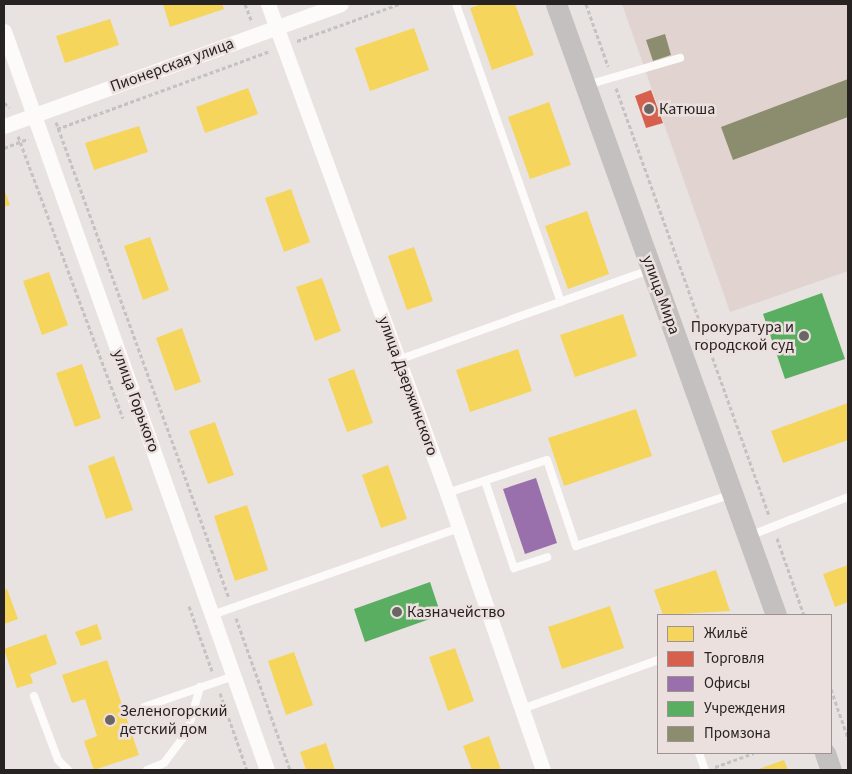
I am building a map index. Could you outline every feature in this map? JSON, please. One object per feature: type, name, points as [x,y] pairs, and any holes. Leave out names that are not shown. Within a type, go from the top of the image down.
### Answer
[{"type":"street","name":"улица Дзержинского","points":[[268,4],[447,493],[543,770]]},
{"type":"street","name":"Пионерская улица","points":[[10,119],[34,115],[52,109],[341,4]]},
{"type":"street","name":"улица Мира","points":[[556,4],[776,614]]},
{"type":"street","name":"улица Горького","points":[[4,31],[268,770]]},
{"type":"street","points":[[825,754],[831,770]]},
{"type":"lane","points":[[456,4],[561,302]]},
{"type":"lane","points":[[585,86],[680,58]]},
{"type":"lane","points":[[398,360],[651,270]]},
{"type":"lane","points":[[447,493],[547,460],[576,546],[732,494]]},
{"type":"lane","points":[[485,481],[514,568],[547,557]]},
{"type":"lane","points":[[748,537],[848,497]]},
{"type":"lane","points":[[212,615],[459,528]]},
{"type":"lane","points":[[522,709],[657,660]]},
{"type":"lane","points":[[144,706],[234,676]]},
{"type":"lane","points":[[147,770],[164,763],[187,733],[200,687]]},
{"type":"lane","points":[[34,696],[58,760],[68,770]]},
{"type":"lane","points":[[699,754],[705,770]]},
{"type":"path","points":[[246,4],[251,21]]},
{"type":"path","points":[[4,148],[399,4]]},
{"type":"path","points":[[586,4],[804,614]]},
{"type":"path","points":[[52,109],[290,770]]},
{"type":"path","points":[[10,119],[21,142],[125,425]]},
{"type":"path","points":[[187,600],[247,770]]},
{"type":"path","points":[[832,692],[848,738]]},
{"type":"path","points":[[705,770],[751,754]]},
{"type":"shaded area","points":[[622,4],[848,4],[848,271],[730,312]]},
{"type":"building: Жильё","points":[[163,4],[222,4],[224,9],[170,27]]},
{"type":"building: Жильё","points":[[482,4],[515,4],[534,55],[492,70],[470,8]]},
{"type":"building: Жильё","points":[[110,19],[119,45],[65,63],[56,36]]},
{"type":"building: Жильё","points":[[414,28],[429,70],[370,91],[355,48]]},
{"type":"building: Жильё","points":[[248,88],[258,114],[205,133],[196,107]]},
{"type":"building: Жильё","points":[[549,102],[571,165],[530,179],[508,117]]},
{"type":"building: Жильё","points":[[139,126],[148,152],[94,170],[85,143]]},
{"type":"building: Жильё","points":[[4,189],[10,205],[4,207]]},
{"type":"building: Жильё","points":[[291,189],[310,242],[284,252],[265,198]]},
{"type":"building: Жильё","points":[[587,211],[609,274],[568,289],[545,226]]},
{"type":"building: Жильё","points":[[150,237],[169,290],[143,300],[124,246]]},
{"type":"building: Жильё","points":[[414,247],[433,301],[407,310],[388,256]]},
{"type":"building: Жильё","points":[[49,272],[68,325],[42,335],[23,281]]},
{"type":"building: Жильё","points":[[322,278],[341,331],[315,341],[296,287]]},
{"type":"building: Жильё","points":[[623,314],[637,356],[575,377],[560,335]]},
{"type":"building: Жильё","points":[[182,328],[201,382],[175,391],[156,338]]},
{"type":"building: Жильё","points":[[518,349],[532,391],[470,412],[456,370]]},
{"type":"building: Жильё","points":[[82,364],[101,418],[75,427],[56,373]]},
{"type":"building: Жильё","points":[[354,369],[373,423],[347,432],[328,379]]},
{"type":"building: Жильё","points":[[848,403],[848,440],[783,463],[771,431]]},
{"type":"building: Жильё","points":[[636,409],[652,456],[564,486],[548,438]]},
{"type":"building: Жильё","points":[[215,422],[234,475],[208,484],[189,431]]},
{"type":"building: Жильё","points":[[114,456],[133,510],[106,519],[88,466]]},
{"type":"building: Жильё","points":[[388,465],[407,519],[381,528],[362,475]]},
{"type":"building: Жильё","points":[[247,505],[268,570],[235,581],[214,516]]},
{"type":"building: Жильё","points":[[848,565],[848,602],[835,607],[823,574]]},
{"type":"building: Жильё","points":[[716,570],[730,611],[663,614],[654,590]]},
{"type":"building: Жильё","points":[[7,589],[18,619],[4,624],[4,590]]},
{"type":"building: Жильё","points":[[610,606],[624,648],[562,669],[548,627]]},
{"type":"building: Жильё","points":[[97,624],[102,639],[81,646],[75,632]]},
{"type":"building: Жильё","points":[[46,634],[57,664],[30,674],[33,683],[17,688],[4,649]]},
{"type":"building: Жильё","points":[[455,648],[474,701],[448,711],[429,657]]},
{"type":"building: Жильё","points":[[294,652],[313,705],[286,715],[268,661]]},
{"type":"building: Жильё","name":"Зеленогорский детский дом","points":[[107,660],[139,755],[94,770],[84,741],[97,736],[85,699],[72,703],[62,675]]},
{"type":"building: Жильё","points":[[489,736],[501,770],[472,770],[463,746]]},
{"type":"building: Жильё","points":[[326,743],[335,770],[306,770],[300,752]]},
{"type":"building: Жильё","points":[[784,760],[788,770],[756,770]]},
{"type":"building: Торговля","name":"Катюша","points":[[651,90],[663,123],[646,128],[635,96]]},
{"type":"building: Офисы","points":[[536,478],[557,543],[525,554],[503,489]]},
{"type":"building: Учреждения","name":"Прокуратура и городской суд","points":[[822,293],[845,359],[785,379],[763,314]]},
{"type":"building: Учреждения","name":"Казначейство","points":[[430,582],[441,615],[365,642],[354,609]]},
{"type":"building: Промзона","points":[[665,34],[671,55],[653,61],[646,40]]},
{"type":"building: Промзона","points":[[848,79],[848,117],[733,160],[721,127]]},
{"type":"place","name":"Катюша","points":[[649,109]]},
{"type":"place","name":"Прокуратура и городской суд","points":[[804,336]]},
{"type":"place","name":"Казначейство","points":[[397,612]]},
{"type":"place","name":"Зеленогорский детский дом","points":[[110,720]]}]
